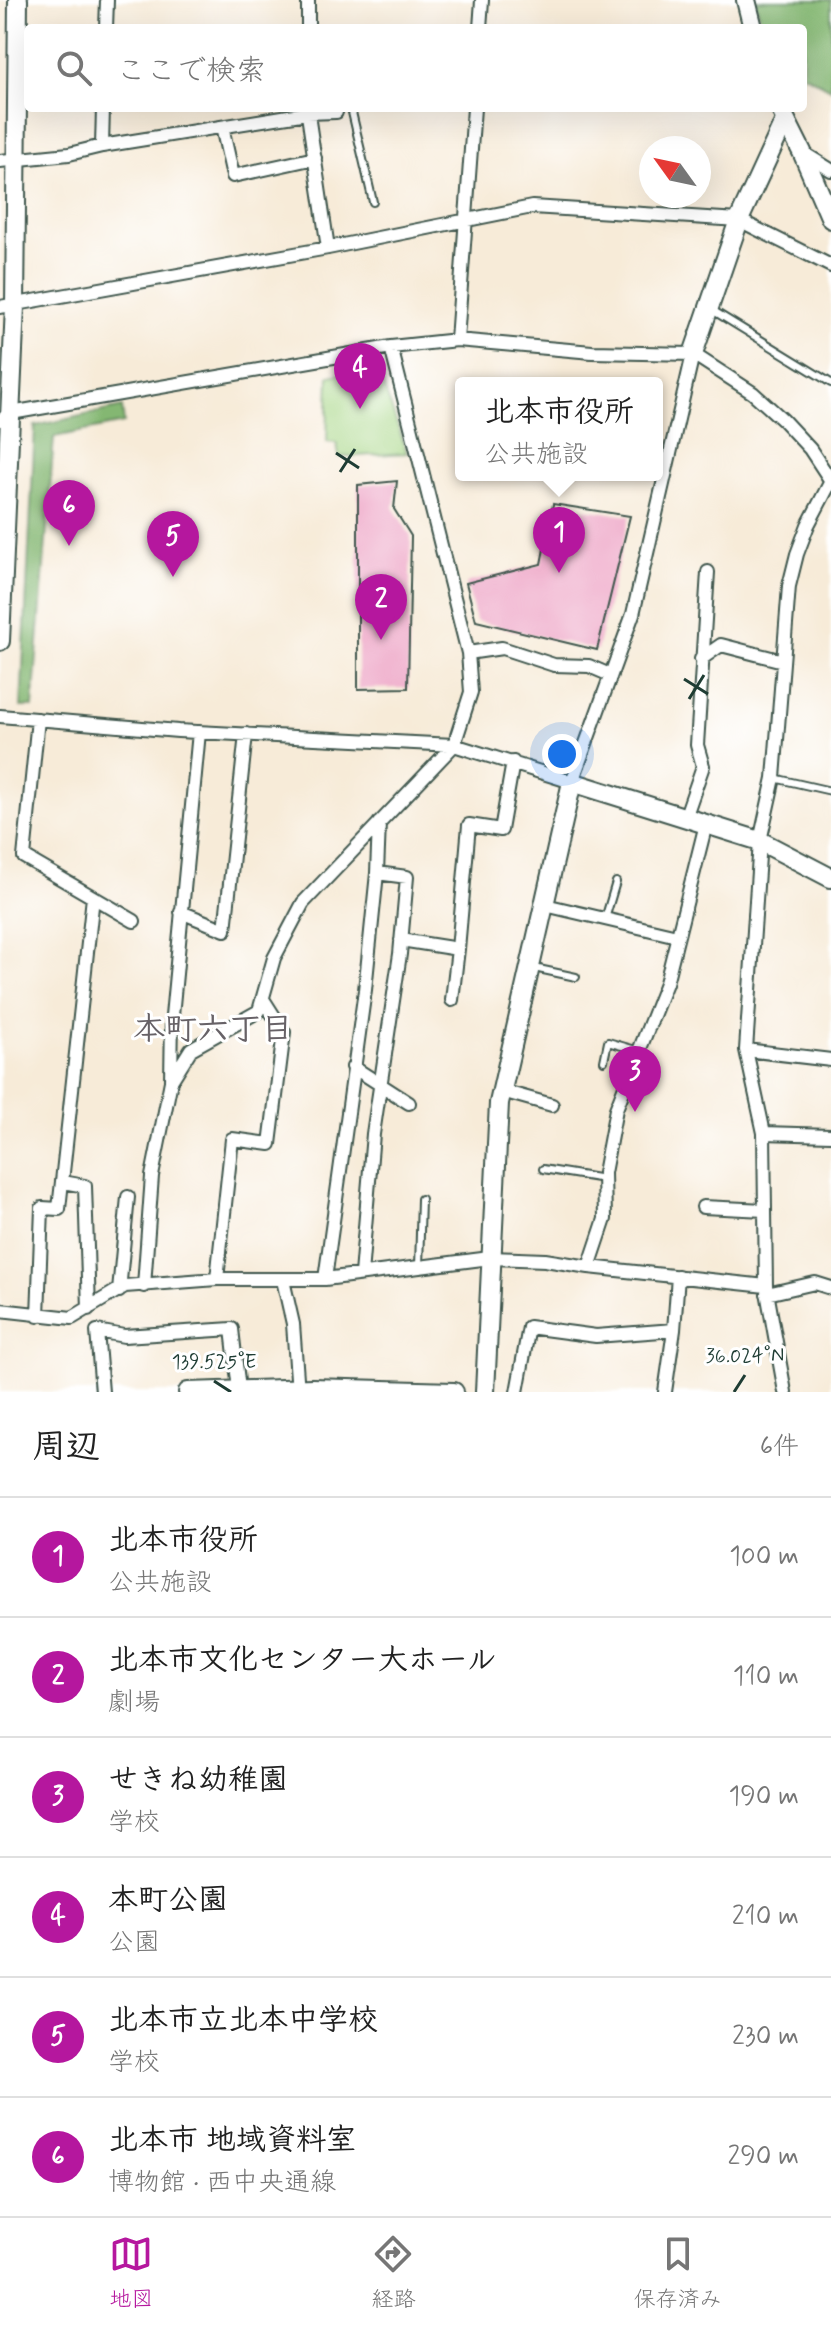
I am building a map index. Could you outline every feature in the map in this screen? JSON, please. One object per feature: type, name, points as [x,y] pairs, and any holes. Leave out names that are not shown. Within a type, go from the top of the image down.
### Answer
[{"type":"street","points":[[0,641],[8,161],[18,0]]},
{"type":"street","points":[[106,24],[107,0]]},
{"type":"street","points":[[308,0],[308,24]]},
{"type":"street","points":[[480,24],[482,0]]},
{"type":"street","points":[[746,0],[752,24]]},
{"type":"street","points":[[102,146],[103,112]]},
{"type":"street","points":[[8,161],[69,154],[297,112]]},
{"type":"street","points":[[307,112],[328,248]]},
{"type":"street","points":[[457,340],[474,112]]},
{"type":"street","points":[[782,114],[831,219]]},
{"type":"street","points":[[485,1392],[490,1258],[502,1091],[572,782],[633,614],[693,354],[739,220],[782,114]]},
{"type":"street","points":[[222,127],[233,176],[315,158]]},
{"type":"street","points":[[802,152],[831,170]]},
{"type":"street","points":[[7,307],[532,207],[739,220],[831,266]]},
{"type":"street","points":[[6,417],[391,347],[457,340],[592,352],[693,354],[753,393],[810,449],[831,481],[797,554],[789,586],[774,778],[760,841],[746,1050],[764,1133],[766,1290],[785,1392]]},
{"type":"street","points":[[171,1081],[191,1049],[259,1011],[274,958],[303,903],[454,745],[471,692],[468,653],[391,347]]},
{"type":"street","points":[[685,818],[703,766],[697,745],[708,572]]},
{"type":"street","points":[[701,659],[721,645],[783,661]]},
{"type":"street","points":[[468,653],[502,648],[554,665],[589,666],[610,675]]},
{"type":"street","points":[[0,716],[199,732],[454,745],[760,841],[831,878]]},
{"type":"street","points":[[38,719],[24,857],[134,921]]},
{"type":"street","points":[[144,1286],[152,1176],[171,1081],[172,1016],[199,732]]},
{"type":"street","points":[[181,912],[225,930],[246,734]]},
{"type":"street","points":[[452,1000],[469,825],[501,830],[513,762]]},
{"type":"street","points":[[325,1279],[377,873],[379,823]]},
{"type":"street","points":[[589,1267],[605,1219],[604,1179],[616,1109],[666,983],[706,824]]},
{"type":"street","points":[[361,1274],[373,1134],[407,877],[377,873]]},
{"type":"street","points":[[38,1316],[42,1208],[59,1209],[93,897]]},
{"type":"street","points":[[545,905],[677,936]]},
{"type":"street","points":[[401,940],[458,949]]},
{"type":"street","points":[[217,1279],[232,1139],[270,1144],[284,1032],[263,999]]},
{"type":"street","points":[[746,1050],[831,1060]]},
{"type":"street","points":[[353,1067],[409,1103]]},
{"type":"street","points":[[502,1091],[552,1105]]},
{"type":"street","points":[[764,1133],[831,1135]]},
{"type":"street","points":[[63,1182],[85,1186],[89,1309]]},
{"type":"street","points":[[119,1291],[128,1197]]},
{"type":"street","points":[[703,1207],[765,1210]]},
{"type":"street","points":[[0,1310],[72,1318],[125,1286],[217,1279],[325,1279],[490,1258],[545,1260],[766,1290],[815,1283],[831,1288]]},
{"type":"street","points":[[665,1392],[678,1276]]},
{"type":"street","points":[[283,1280],[293,1324],[298,1391]]},
{"type":"street","points":[[517,1392],[529,1327],[596,1336],[674,1330]]},
{"type":"street","points":[[102,1392],[97,1331],[124,1336],[232,1329],[239,1390]]},
{"type":"street","points":[[188,1392],[454,1392]]},
{"type":"lane","points":[[352,112],[373,202]]},
{"type":"lane","points":[[709,308],[831,383]]},
{"type":"lane","points":[[774,778],[831,791]]},
{"type":"lane","points":[[605,919],[616,882]]},
{"type":"lane","points":[[531,968],[576,977]]},
{"type":"lane","points":[[604,1061],[608,1042],[639,1051]]},
{"type":"lane","points":[[543,1169],[604,1179]]},
{"type":"lane","points":[[419,1267],[421,1199]]},
{"type":"green space","points":[[755,0],[831,0],[831,89],[807,76],[807,24],[762,24]]},
{"type":"green space","points":[[377,367],[407,453],[339,457],[337,443],[327,442],[329,376]]},
{"type":"green space","points":[[122,407],[124,423],[54,437],[33,707],[21,707],[35,426]]},
{"type":"building","points":[[397,481],[394,509],[411,536],[408,688],[358,689],[358,485]]},
{"type":"building","points":[[553,504],[630,516],[597,650],[476,621],[466,583],[541,564]]},
{"type":"place","name":"本町公園","points":[[360,409]]},
{"type":"place","name":"北本市 地域資料室","points":[[69,546]]},
{"type":"place","name":"北本市役所","points":[[559,573]]},
{"type":"place","name":"北本市立北本中学校","points":[[173,577]]},
{"type":"place","name":"北本市文化センター大ホール","points":[[381,640]]},
{"type":"place","name":"せきね幼稚園","points":[[635,1112]]},
{"type":"district","name":"本町六丁目","points":[[213,1030]]}]
